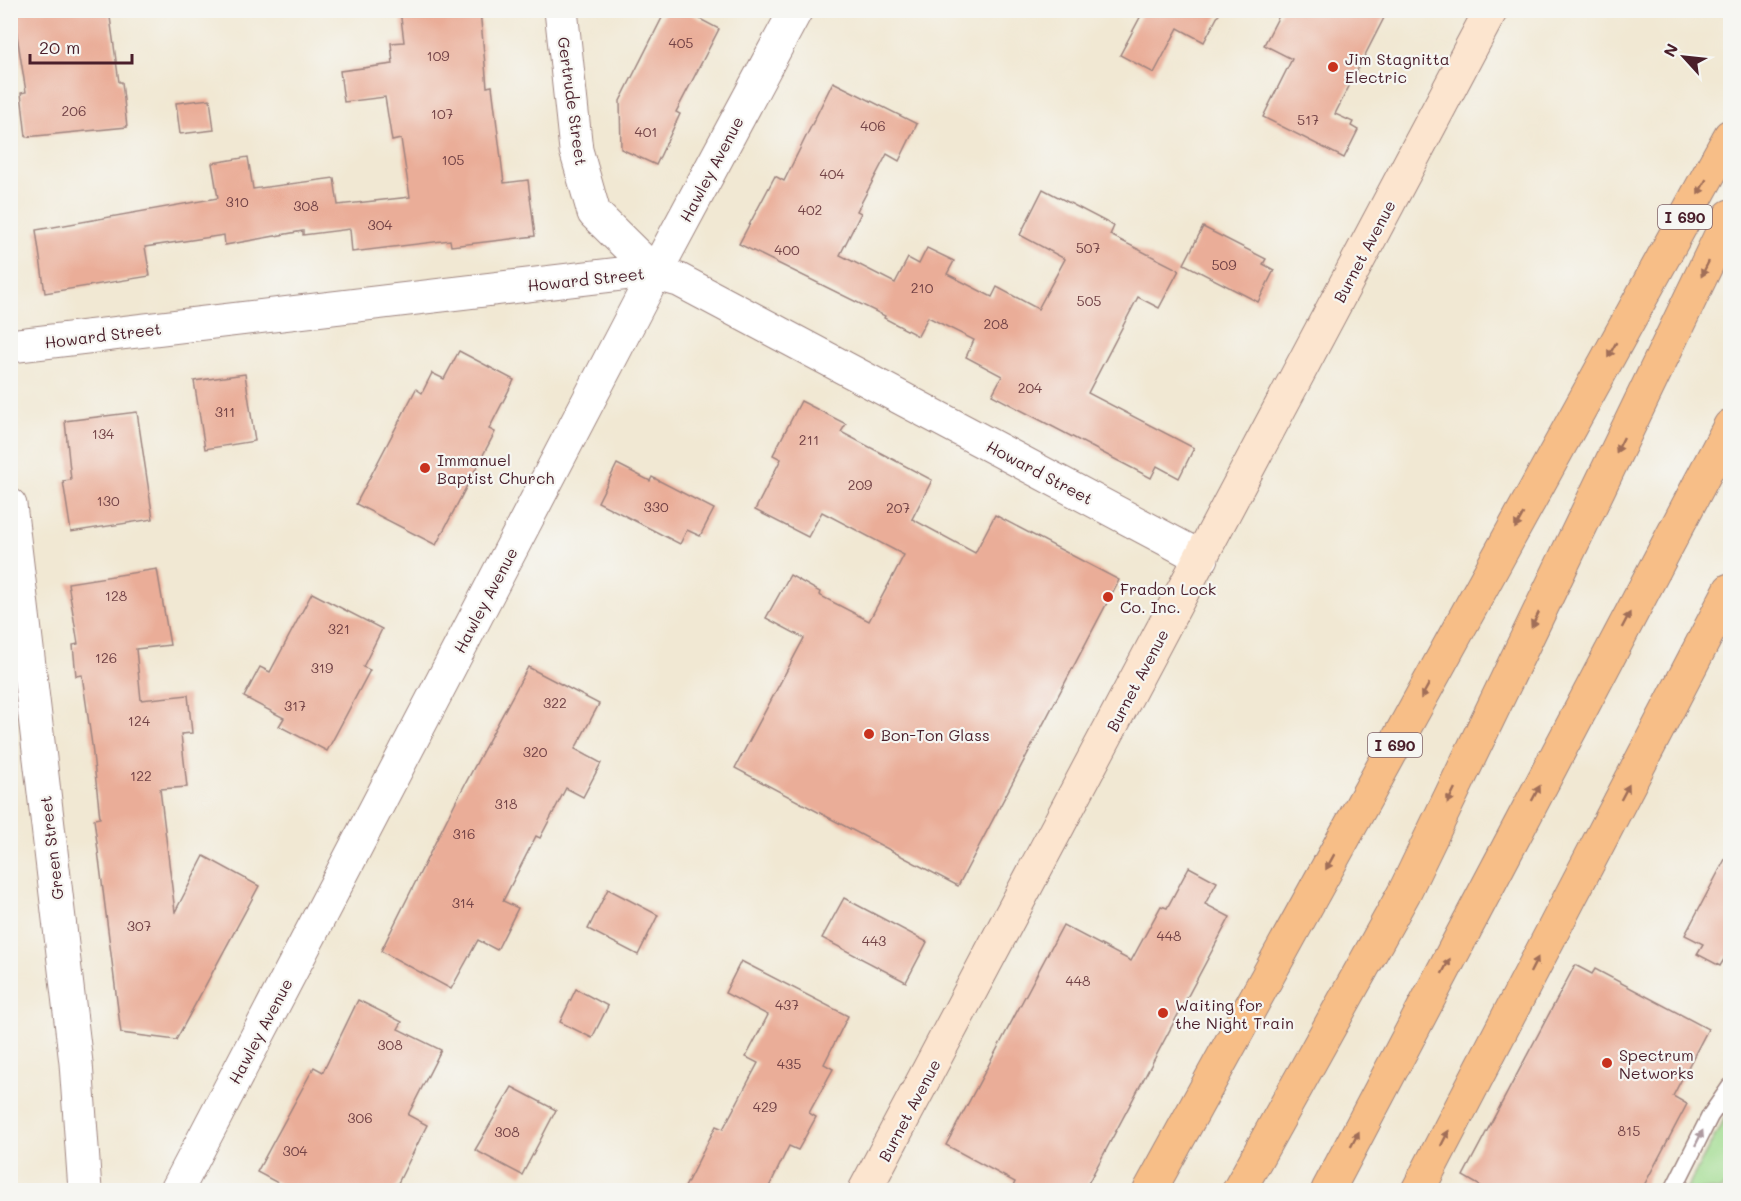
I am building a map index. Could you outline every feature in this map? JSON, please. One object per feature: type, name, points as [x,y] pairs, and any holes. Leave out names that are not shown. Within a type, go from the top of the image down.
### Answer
[{"type":"highway","name":"I 690","points":[[1150,1191],[1731,136]]},
{"type":"highway","points":[[1239,1191],[1404,893],[1731,216]]},
{"type":"highway","points":[[1328,1191],[1731,426]]},
{"type":"highway","points":[[1418,1191],[1731,590]]},
{"type":"street","name":"Gertrude Street","points":[[561,10],[576,150],[594,213],[655,273]]},
{"type":"street","name":"Hawley Avenue","points":[[177,1191],[655,273],[796,10]]},
{"type":"street","name":"Burnet Avenue","points":[[865,1191],[1491,10]]},
{"type":"street","name":"Howard Street","points":[[10,346],[646,271],[679,280],[1202,558]]},
{"type":"street","name":"Green Street","points":[[10,506],[76,1064],[85,1191]]},
{"type":"lane","points":[[1673,1191],[1710,1116],[1731,1087]]},
{"type":"green space","points":[[1730,1108],[1730,1174],[1722,1190],[1686,1190]]},
{"type":"building","points":[[13,10],[109,10],[119,82],[122,82],[127,127],[26,137],[21,93],[26,92]]},
{"type":"building","points":[[400,10],[480,10],[487,87],[492,86],[504,183],[528,180],[535,236],[451,246],[450,240],[352,252],[350,229],[303,235],[303,231],[225,245],[224,235],[145,247],[150,276],[45,293],[36,230],[218,198],[212,163],[248,157],[253,189],[334,178],[338,205],[410,197],[401,139],[392,141],[385,97],[344,102],[340,71],[393,64],[391,43],[404,42]]},
{"type":"building","points":[[666,10],[683,10],[719,29],[676,112],[680,114],[656,165],[621,149],[620,101]]},
{"type":"building","points":[[1144,10],[1221,10],[1204,42],[1178,28],[1154,73],[1120,55]]},
{"type":"building","points":[[1282,10],[1388,10],[1335,114],[1353,122],[1351,126],[1358,130],[1344,158],[1263,117],[1292,59],[1264,45]]},
{"type":"building","points":[[833,82],[917,124],[899,161],[887,154],[857,211],[861,213],[840,255],[895,283],[908,258],[919,264],[927,248],[954,261],[947,274],[992,297],[997,287],[1038,309],[1065,259],[1020,235],[1043,189],[1114,226],[1110,235],[1179,270],[1159,308],[1138,297],[1088,393],[1194,448],[1179,478],[1157,466],[1151,478],[992,395],[1002,376],[966,357],[974,340],[928,317],[918,336],[884,318],[885,316],[739,244],[775,176],[784,181]]},
{"type":"building","points":[[210,99],[214,130],[180,134],[176,103]]},
{"type":"building","points":[[1203,227],[1266,259],[1263,264],[1274,270],[1258,302],[1184,264]]},
{"type":"building","name":"Immanuel Baptist Church","points":[[459,351],[514,380],[489,429],[495,432],[436,545],[356,504],[416,389],[422,393],[432,373],[444,379]]},
{"type":"building","points":[[245,374],[255,441],[205,449],[194,381]]},
{"type":"building","points":[[801,401],[846,424],[841,432],[932,480],[912,519],[975,553],[995,515],[1119,580],[958,886],[735,768],[804,638],[766,618],[790,575],[820,592],[819,595],[869,621],[904,555],[822,512],[808,537],[755,510],[781,459],[773,455]]},
{"type":"building","points":[[137,412],[153,519],[71,532],[63,481],[71,480],[65,421]]},
{"type":"building","points":[[617,464],[650,481],[652,477],[714,509],[700,536],[687,530],[680,544],[598,502]]},
{"type":"building","points":[[157,569],[170,645],[136,649],[141,700],[188,695],[192,733],[181,734],[187,787],[160,789],[175,912],[204,856],[259,886],[176,1040],[121,1033],[94,819],[100,818],[92,745],[82,675],[76,676],[73,645],[78,644],[68,583]]},
{"type":"building","points":[[312,593],[382,629],[363,667],[370,670],[327,751],[279,726],[284,718],[244,697],[260,667],[270,672]]},
{"type":"building","points":[[528,667],[599,704],[575,749],[601,763],[583,797],[566,788],[540,838],[536,836],[503,901],[518,908],[497,950],[478,940],[451,989],[381,951],[456,801]]},
{"type":"building","points":[[1731,848],[1731,959],[1726,956],[1720,966],[1697,954],[1703,944],[1685,935]]},
{"type":"building","points":[[1189,867],[1217,882],[1205,904],[1230,917],[1084,1191],[1011,1191],[1015,1182],[946,1145],[1063,925],[1131,961],[1161,906],[1167,908]]},
{"type":"building","points":[[608,889],[658,915],[638,955],[588,929]]},
{"type":"building","points":[[844,898],[927,942],[906,982],[822,938]]},
{"type":"building","points":[[741,961],[848,1016],[824,1064],[833,1069],[809,1113],[816,1117],[798,1150],[789,1146],[767,1191],[683,1191],[716,1126],[723,1129],[758,1063],[746,1057],[768,1015],[725,993]]},
{"type":"building","name":"Spectrum Networks","points":[[1575,965],[1592,974],[1595,969],[1708,1029],[1673,1096],[1687,1104],[1641,1191],[1489,1191],[1463,1176]]},
{"type":"building","points":[[576,989],[608,1006],[592,1038],[560,1022]]},
{"type":"building","points":[[358,1000],[402,1022],[398,1029],[441,1050],[408,1115],[427,1125],[394,1191],[293,1191],[257,1172],[314,1067],[323,1072]]},
{"type":"building","points":[[512,1087],[556,1110],[522,1175],[475,1150]]},
{"type":"place","name":"Jim Stagnitta Electric","points":[[1333,67]]},
{"type":"place","name":"Immanuel Baptist Church","points":[[425,468]]},
{"type":"place","name":"Fradon Lock Co. Inc.","points":[[1108,597]]},
{"type":"place","name":"Bon-Ton Glass","points":[[869,734]]},
{"type":"place","name":"Waiting for the Night Train","points":[[1163,1013]]},
{"type":"place","name":"Spectrum Networks","points":[[1607,1063]]}]
